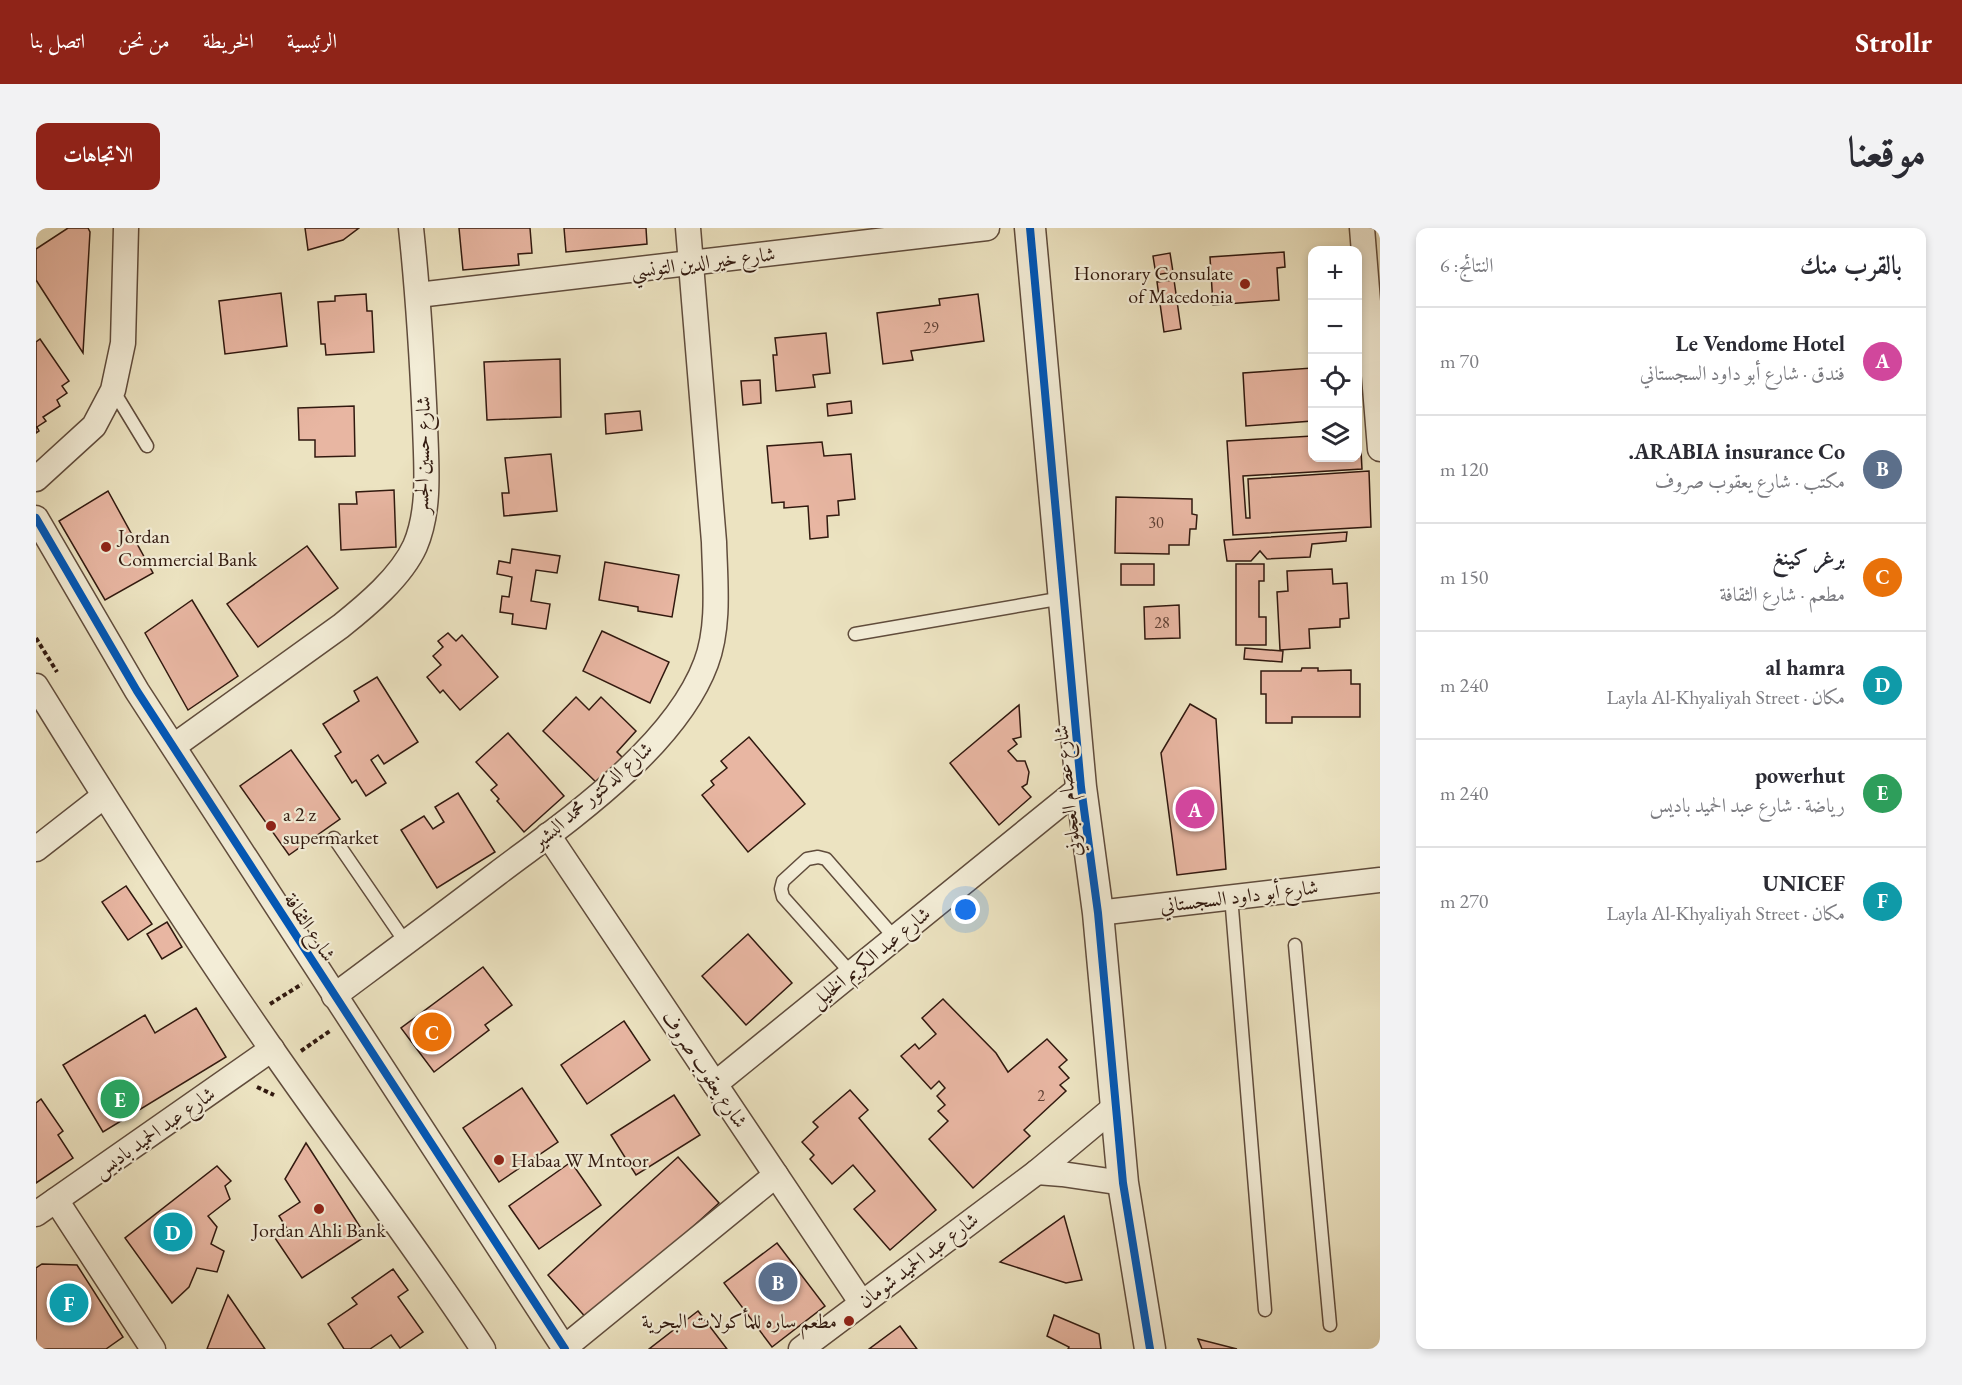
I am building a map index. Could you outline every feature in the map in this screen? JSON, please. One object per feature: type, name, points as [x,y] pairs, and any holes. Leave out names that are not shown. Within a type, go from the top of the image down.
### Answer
[{"type":"street","points":[[36,479],[94,426],[113,390],[123,343],[126,228]]},
{"type":"street","name":"شارع حسين الجسر","points":[[174,747],[367,605],[383,590],[414,548],[421,527],[426,469],[422,355],[411,228]]},
{"type":"street","name":"شارع الدكتور محمد البشير","points":[[334,996],[548,835],[612,783],[678,717],[707,663],[713,634],[716,594],[688,228]]},
{"type":"street","name":"شارع خير الدين التونسي","points":[[418,295],[987,228]]},
{"type":"street","name":"شارع عصام العجلوني","points":[[1030,228],[1081,787],[1098,913],[1123,1184],[1150,1349]]},
{"type":"street","points":[[1362,228],[1380,449]]},
{"type":"street","name":"شارع الثقافة","points":[[36,518],[136,691],[564,1349]]},
{"type":"street","points":[[36,686],[104,796],[272,1049],[430,1268],[483,1349]]},
{"type":"street","name":"شارع عبد الكريم الخليل","points":[[715,1084],[1081,787]]},
{"type":"street","points":[[36,849],[104,796]]},
{"type":"street","name":"شارع يعقوب صروف","points":[[548,835],[861,1302]]},
{"type":"street","name":"شارع أبو داود السجستاني","points":[[1098,913],[1380,880]]},
{"type":"street","name":"شارع عبد الحميد باديس","points":[[46,1207],[272,1049]]},
{"type":"street","name":"شارع عبد الحميد شومان","points":[[801,1349],[1037,1172],[1116,1106]]},
{"type":"street","points":[[1037,1172],[1123,1184]]},
{"type":"street","points":[[564,1349],[776,1175]]},
{"type":"street","points":[[46,1207],[153,1349]]},
{"type":"lane","points":[[113,390],[147,446]]},
{"type":"lane","points":[[855,634],[1064,598]]},
{"type":"lane","points":[[334,838],[406,943]]},
{"type":"lane","points":[[851,973],[783,897],[783,881],[807,860],[818,857],[825,859],[894,937]]},
{"type":"lane","points":[[1232,896],[1265,1310]]},
{"type":"lane","points":[[1295,945],[1330,1325]]},
{"type":"path","points":[[264,1008],[308,980]]},
{"type":"path","points":[[296,1054],[339,1025]]},
{"type":"path","points":[[256,1086],[275,1095]]},
{"type":"building","points":[[68,228],[88,228],[90,232],[83,353],[36,280],[36,249]]},
{"type":"building","points":[[305,228],[359,228],[343,240],[308,250]]},
{"type":"building","points":[[459,228],[530,228],[532,253],[518,254],[519,265],[463,270]]},
{"type":"building","points":[[564,228],[646,228],[647,244],[566,252]]},
{"type":"building","name":"Honorary Consulate of Macedonia","points":[[1284,252],[1285,267],[1277,268],[1279,300],[1213,305],[1210,257]]},
{"type":"building","points":[[1170,253],[1173,272],[1156,275],[1153,256]]},
{"type":"building","points":[[1174,280],[1181,329],[1164,332],[1157,282]]},
{"type":"building","points":[[281,293],[287,346],[225,354],[219,301]]},
{"type":"building","points":[[366,294],[367,311],[372,311],[374,352],[326,355],[325,344],[321,344],[318,302],[335,301],[335,296]]},
{"type":"building","points":[[978,294],[984,341],[911,351],[913,360],[883,364],[877,313],[940,305],[939,299]]},
{"type":"building","points":[[826,333],[830,373],[813,375],[815,387],[776,391],[773,355],[777,355],[775,338]]},
{"type":"building","points":[[40,339],[69,381],[62,386],[67,393],[57,400],[60,406],[43,417],[46,421],[37,427],[39,431],[36,433],[36,342]]},
{"type":"building","points":[[560,359],[561,417],[487,420],[484,362]]},
{"type":"building","points":[[1308,368],[1308,421],[1246,426],[1243,373]]},
{"type":"building","points":[[760,380],[761,403],[743,405],[741,381]]},
{"type":"building","points":[[851,401],[852,413],[828,416],[827,404]]},
{"type":"building","points":[[354,406],[355,456],[315,457],[315,440],[299,440],[298,408]]},
{"type":"building","points":[[640,411],[642,430],[606,434],[605,414]]},
{"type":"building","points":[[1308,436],[1308,462],[1362,462],[1362,469],[1243,476],[1246,518],[1250,518],[1248,479],[1369,471],[1371,527],[1233,535],[1227,441]]},
{"type":"building","points":[[822,442],[824,456],[851,454],[855,499],[838,501],[839,515],[827,516],[828,537],[810,539],[808,506],[784,508],[784,502],[772,503],[767,446]]},
{"type":"building","points":[[551,454],[557,511],[504,516],[502,493],[509,493],[505,458]]},
{"type":"building","points":[[394,490],[396,547],[341,550],[339,504],[357,504],[356,492]]},
{"type":"building","name":"Jordan Commercial Bank","points":[[108,491],[153,573],[105,600],[59,521]]},
{"type":"building","points":[[1116,497],[1192,499],[1192,514],[1197,515],[1196,529],[1190,529],[1189,545],[1169,545],[1169,554],[1115,553]]},
{"type":"building","points":[[1347,532],[1346,541],[1312,544],[1310,557],[1267,559],[1260,551],[1251,561],[1227,561],[1224,540]]},
{"type":"building","points":[[307,546],[338,588],[258,647],[227,604]]},
{"type":"building","points":[[512,549],[560,556],[557,573],[536,570],[531,601],[550,604],[546,629],[512,624],[513,614],[500,612],[502,596],[509,597],[512,577],[497,574],[499,561],[510,563]]},
{"type":"building","points":[[605,562],[679,575],[672,617],[638,611],[638,607],[599,600]]},
{"type":"building","points":[[1121,564],[1154,564],[1154,585],[1121,585]]},
{"type":"building","points":[[1236,564],[1264,564],[1264,581],[1259,581],[1259,617],[1266,617],[1266,645],[1236,645]]},
{"type":"building","points":[[1332,569],[1333,584],[1347,583],[1349,618],[1340,619],[1340,627],[1309,629],[1310,648],[1280,650],[1277,592],[1288,591],[1287,571]]},
{"type":"building","points":[[192,600],[238,676],[188,710],[145,633]]},
{"type":"building","points":[[1179,605],[1180,638],[1145,639],[1144,607]]},
{"type":"building","points":[[602,631],[669,662],[650,703],[583,671]]},
{"type":"building","points":[[448,633],[456,641],[462,635],[498,677],[460,710],[443,690],[440,693],[427,677],[441,665],[433,656],[443,647],[438,641]]},
{"type":"building","points":[[1245,648],[1283,651],[1282,662],[1244,659]]},
{"type":"building","points":[[1302,668],[1318,668],[1318,671],[1351,670],[1351,684],[1360,684],[1360,717],[1292,717],[1292,723],[1266,723],[1266,694],[1261,694],[1261,671],[1301,671]]},
{"type":"building","points":[[377,677],[418,742],[384,764],[378,755],[371,760],[386,783],[366,796],[356,780],[352,783],[335,756],[341,752],[323,724],[359,701],[354,691]]},
{"type":"building","points":[[576,697],[589,710],[601,697],[636,731],[617,752],[623,758],[598,784],[543,731]]},
{"type":"building","points":[[1190,704],[1216,719],[1226,869],[1177,875],[1161,753]]},
{"type":"building","points":[[1019,705],[1021,737],[1013,739],[1017,744],[1008,751],[1017,761],[1025,761],[1029,772],[1027,784],[1022,787],[1031,797],[999,825],[950,763]]},
{"type":"building","points":[[508,733],[564,796],[524,832],[497,801],[499,799],[491,790],[497,785],[476,762]]},
{"type":"building","points":[[749,737],[805,804],[748,852],[702,795],[714,785],[711,781],[727,768],[721,761]]},
{"type":"building","points":[[291,750],[340,819],[289,855],[240,786]]},
{"type":"building","points":[[458,793],[495,852],[437,888],[401,830],[424,816],[433,829],[444,822],[435,807]]},
{"type":"building","points":[[126,886],[152,924],[128,940],[102,902]]},
{"type":"building","points":[[167,922],[182,947],[162,959],[147,934]]},
{"type":"building","points":[[748,934],[792,983],[746,1025],[702,976]]},
{"type":"building","points":[[483,967],[512,1005],[485,1025],[489,1030],[434,1072],[401,1028]]},
{"type":"building","points":[[943,999],[996,1053],[1008,1072],[1047,1039],[1067,1060],[1059,1067],[1069,1078],[1060,1085],[1066,1091],[1024,1130],[1030,1136],[973,1188],[929,1139],[948,1121],[938,1111],[945,1105],[937,1096],[945,1088],[939,1081],[931,1089],[901,1056],[915,1044],[919,1049],[936,1034],[922,1018]]},
{"type":"building","points":[[196,1008],[226,1057],[103,1132],[63,1065],[145,1015],[155,1033]]},
{"type":"building","points":[[624,1021],[650,1060],[587,1104],[561,1065]]},
{"type":"building","points":[[522,1088],[558,1142],[499,1182],[463,1128]]},
{"type":"building","points":[[850,1090],[868,1110],[859,1118],[936,1210],[890,1250],[854,1209],[875,1191],[853,1165],[832,1184],[810,1159],[814,1155],[802,1142],[818,1127],[813,1122]]},
{"type":"building","points":[[674,1095],[700,1135],[636,1175],[611,1135]]},
{"type":"building","points":[[41,1099],[63,1131],[58,1135],[73,1158],[36,1183],[36,1103]]},
{"type":"building","name":"Jordan Ahli Bank","points":[[306,1143],[366,1236],[302,1278],[275,1238],[288,1230],[279,1216],[300,1202],[285,1179]]},
{"type":"building","points":[[678,1157],[719,1203],[589,1321],[548,1275]]},
{"type":"building","points":[[571,1162],[601,1205],[539,1249],[509,1206]]},
{"type":"building","points":[[217,1166],[231,1181],[225,1186],[230,1199],[208,1216],[217,1227],[211,1244],[224,1251],[217,1272],[197,1268],[189,1287],[172,1303],[125,1238]]},
{"type":"building","points":[[1064,1216],[1082,1280],[1066,1283],[1000,1262]]},
{"type":"building","points":[[777,1243],[825,1306],[772,1347],[724,1283]]},
{"type":"building","points":[[42,1264],[77,1265],[123,1337],[106,1349],[36,1349],[36,1268]]},
{"type":"building","points":[[393,1269],[408,1290],[398,1297],[423,1332],[400,1348],[391,1335],[370,1349],[344,1349],[328,1324],[357,1304],[352,1298]]},
{"type":"building","points":[[228,1295],[265,1349],[207,1349]]},
{"type":"building","points":[[698,1311],[727,1349],[649,1349]]},
{"type":"building","points":[[1054,1315],[1099,1334],[1101,1349],[1068,1349],[1069,1347],[1047,1336]]},
{"type":"building","points":[[900,1326],[917,1349],[869,1349]]},
{"type":"building","points":[[1198,1339],[1237,1349],[1202,1349]]},
{"type":"cycle path","points":[[1030,228],[1081,787],[1098,913],[1123,1183],[1150,1349]]},
{"type":"cycle path","points":[[36,518],[137,691],[565,1349]]},
{"type":"place","name":"Honorary Consulate of Macedonia","points":[[1245,284]]},
{"type":"place","name":"Jordan Commercial Bank","points":[[106,547]]},
{"type":"place","name":"Le Vendome Hotel","points":[[1195,809]]},
{"type":"place","name":"a 2 z supermarket","points":[[271,826]]},
{"type":"place","name":"برغر كينغ","points":[[432,1032]]},
{"type":"place","name":"powerhut","points":[[120,1099]]},
{"type":"place","name":"Habaa W Mntoor","points":[[499,1160]]},
{"type":"place","name":"Jordan Ahli Bank","points":[[319,1209]]},
{"type":"place","name":"al hamra","points":[[173,1232]]},
{"type":"place","name":"ARABIA insurance Co.","points":[[778,1282]]},
{"type":"place","name":"UNICEF","points":[[69,1303]]},
{"type":"place","name":"مطعم ساره للمأكولات البحرية","points":[[849,1321]]}]
